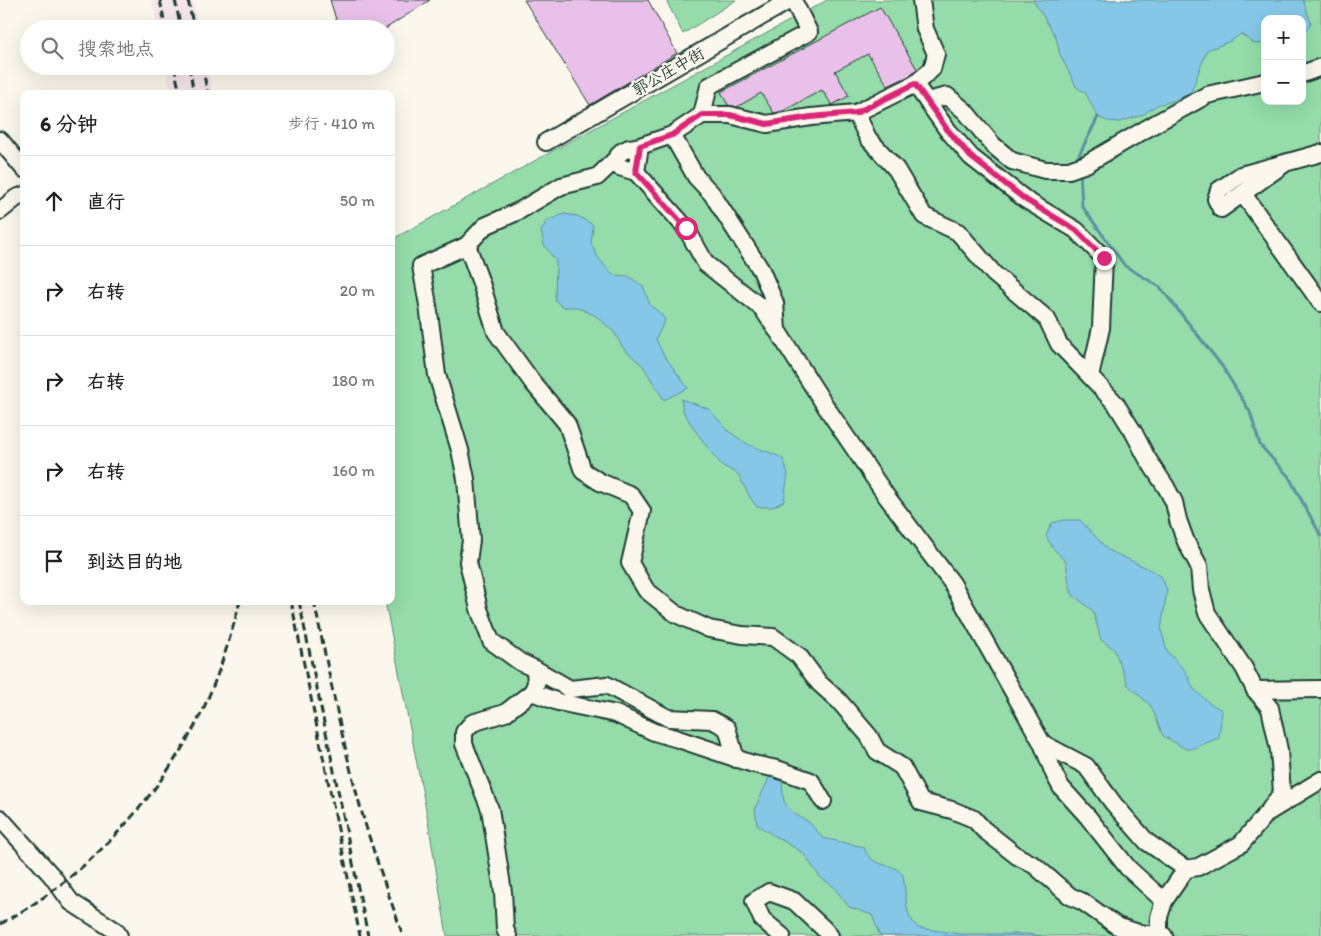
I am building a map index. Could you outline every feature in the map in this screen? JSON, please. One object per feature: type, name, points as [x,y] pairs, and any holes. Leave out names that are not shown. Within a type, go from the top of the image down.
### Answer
[{"type":"street","points":[[702,115],[708,86],[809,32],[791,0]]},
{"type":"street","name":"郭公庄中街","points":[[546,142],[791,0]]},
{"type":"street","points":[[736,759],[728,728],[712,720],[668,718],[607,685],[570,689],[520,662],[491,641],[479,609],[468,562],[471,540],[466,479],[460,450],[437,375],[421,266],[468,245],[485,226],[519,211],[561,186],[597,177],[615,160],[620,152],[672,135],[702,115],[730,115],[767,124],[811,117],[856,113],[915,84],[932,69],[936,54],[925,29],[921,0]]},
{"type":"street","points":[[1306,73],[1321,67]]},
{"type":"street","points":[[927,101],[947,96],[965,111],[993,145],[1012,161],[1045,170],[1070,170],[1086,164],[1207,94],[1261,83]]},
{"type":"street","points":[[915,84],[946,128],[971,157],[1026,200],[1076,230],[1104,258],[1101,328],[1090,376]]},
{"type":"street","points":[[856,113],[868,138],[896,169],[924,216],[958,232],[994,274],[1047,319],[1059,344],[1116,404],[1174,502],[1186,542],[1200,566],[1201,590],[1208,612],[1244,668],[1255,690],[1270,708],[1279,750],[1282,793],[1240,844],[1198,867],[1186,869],[1147,842],[1112,803],[1086,766],[1042,744]]},
{"type":"street","points":[[672,135],[696,177],[712,194],[761,270],[776,304],[777,330]]},
{"type":"street","points":[[0,140],[20,165]]},
{"type":"street","points":[[636,172],[640,146]]},
{"type":"street","points":[[1284,164],[1221,209],[1216,199],[1218,190],[1241,175],[1321,153]]},
{"type":"street","points":[[615,160],[619,167],[636,172],[686,228],[706,264],[762,308],[887,497],[952,583],[1042,744],[1061,787],[1088,817],[1128,868],[1164,901]]},
{"type":"street","points":[[1242,194],[1321,303]]},
{"type":"street","points":[[0,211],[20,196]]},
{"type":"street","points":[[468,245],[496,332],[533,383],[567,424],[583,471],[600,482],[631,495],[642,511],[630,563],[646,590],[676,614],[709,630],[773,637],[799,656],[819,683],[839,701],[869,736],[877,751],[902,767],[921,802],[974,818],[1017,856],[1034,865],[1070,896],[1083,902],[1117,926],[1139,933],[1162,934],[1160,917],[1164,901],[1186,869]]},
{"type":"street","points":[[508,936],[505,929],[503,892],[490,809],[464,744],[464,732],[472,723],[505,713],[532,692],[536,684],[535,670]]},
{"type":"street","points":[[1255,690],[1321,689]]},
{"type":"street","points":[[532,692],[558,702],[616,714],[654,732],[811,781],[824,801]]},
{"type":"street","points":[[1267,813],[1321,780]]},
{"type":"street","points":[[0,818],[52,876],[71,902],[116,931],[119,936]]},
{"type":"street","points":[[782,936],[762,919],[754,901],[769,892],[794,901],[830,936]]},
{"type":"shaded area","points":[[152,0],[193,0],[197,20],[156,20]]},
{"type":"shaded area","points":[[168,75],[209,75],[212,90],[170,90]]},
{"type":"green space","points":[[666,0],[736,0],[683,34]]},
{"type":"green space","points":[[827,0],[1321,0],[1321,936],[447,936],[427,815],[386,605],[395,605],[395,238]]},
{"type":"water","points":[[1033,0],[1303,0],[1311,23],[1306,31],[1306,15],[1261,15],[1261,43],[1255,44],[1241,34],[1231,41],[1207,50],[1191,92],[1176,100],[1157,105],[1142,115],[1120,122],[1107,121],[1098,117],[1085,92],[1077,88],[1060,55],[1056,37]]},
{"type":"water","points":[[564,214],[578,216],[593,225],[591,244],[599,259],[613,275],[628,276],[643,286],[650,305],[665,320],[656,339],[663,354],[688,388],[664,400],[643,366],[623,348],[614,332],[596,316],[576,307],[562,307],[555,300],[556,261],[544,245],[541,231],[547,221]]},
{"type":"water","points":[[681,399],[709,409],[728,431],[749,445],[783,459],[788,473],[784,501],[773,507],[757,507],[738,474],[723,466],[694,429],[683,411]]},
{"type":"water","points":[[1064,520],[1080,520],[1108,550],[1161,576],[1167,590],[1161,630],[1167,651],[1186,672],[1193,688],[1209,703],[1222,710],[1219,738],[1191,749],[1186,749],[1163,736],[1151,706],[1128,685],[1114,649],[1101,640],[1093,611],[1072,594],[1066,562],[1053,548],[1046,536],[1052,523]]},
{"type":"water","points":[[781,775],[784,802],[793,813],[809,822],[823,838],[864,847],[872,859],[898,870],[903,875],[907,908],[910,918],[918,928],[960,934],[1028,934],[1042,936],[880,936],[872,915],[849,907],[833,886],[820,877],[803,853],[757,825],[755,808],[770,776]]},
{"type":"building","points":[[330,0],[430,0],[395,23],[395,20],[336,20]]},
{"type":"building","points":[[524,0],[648,0],[677,53],[590,105]]},
{"type":"building","points":[[880,7],[917,69],[909,76],[888,86],[868,54],[835,71],[849,96],[832,105],[822,90],[783,111],[774,113],[761,93],[737,107],[728,105],[721,92]]},
{"type":"waterway","points":[[1080,160],[1079,155],[1098,117]]},
{"type":"waterway","points":[[1080,171],[1082,206],[1125,266],[1160,287],[1222,366],[1250,412],[1260,445],[1289,477],[1321,536]]},
{"type":"railway","points":[[160,0],[164,20]]},
{"type":"railway","points":[[175,0],[179,20]]},
{"type":"railway","points":[[188,0],[192,20]]},
{"type":"railway","points":[[176,75],[179,90]]},
{"type":"railway","points":[[191,75],[193,90]]},
{"type":"railway","points":[[204,75],[207,90]]},
{"type":"railway","points":[[0,924],[29,907],[84,866],[132,817],[153,790],[173,762],[199,718],[213,685],[239,605]]},
{"type":"railway","points":[[292,605],[360,936]]},
{"type":"railway","points":[[300,605],[368,936]]},
{"type":"railway","points":[[315,605],[352,777],[374,853],[403,936]]},
{"type":"route","points":[[686,228],[636,172],[640,146],[672,135],[702,115],[730,115],[767,124],[811,117],[856,113],[915,84],[946,128],[971,157],[1026,200],[1076,230],[1104,258]]}]
